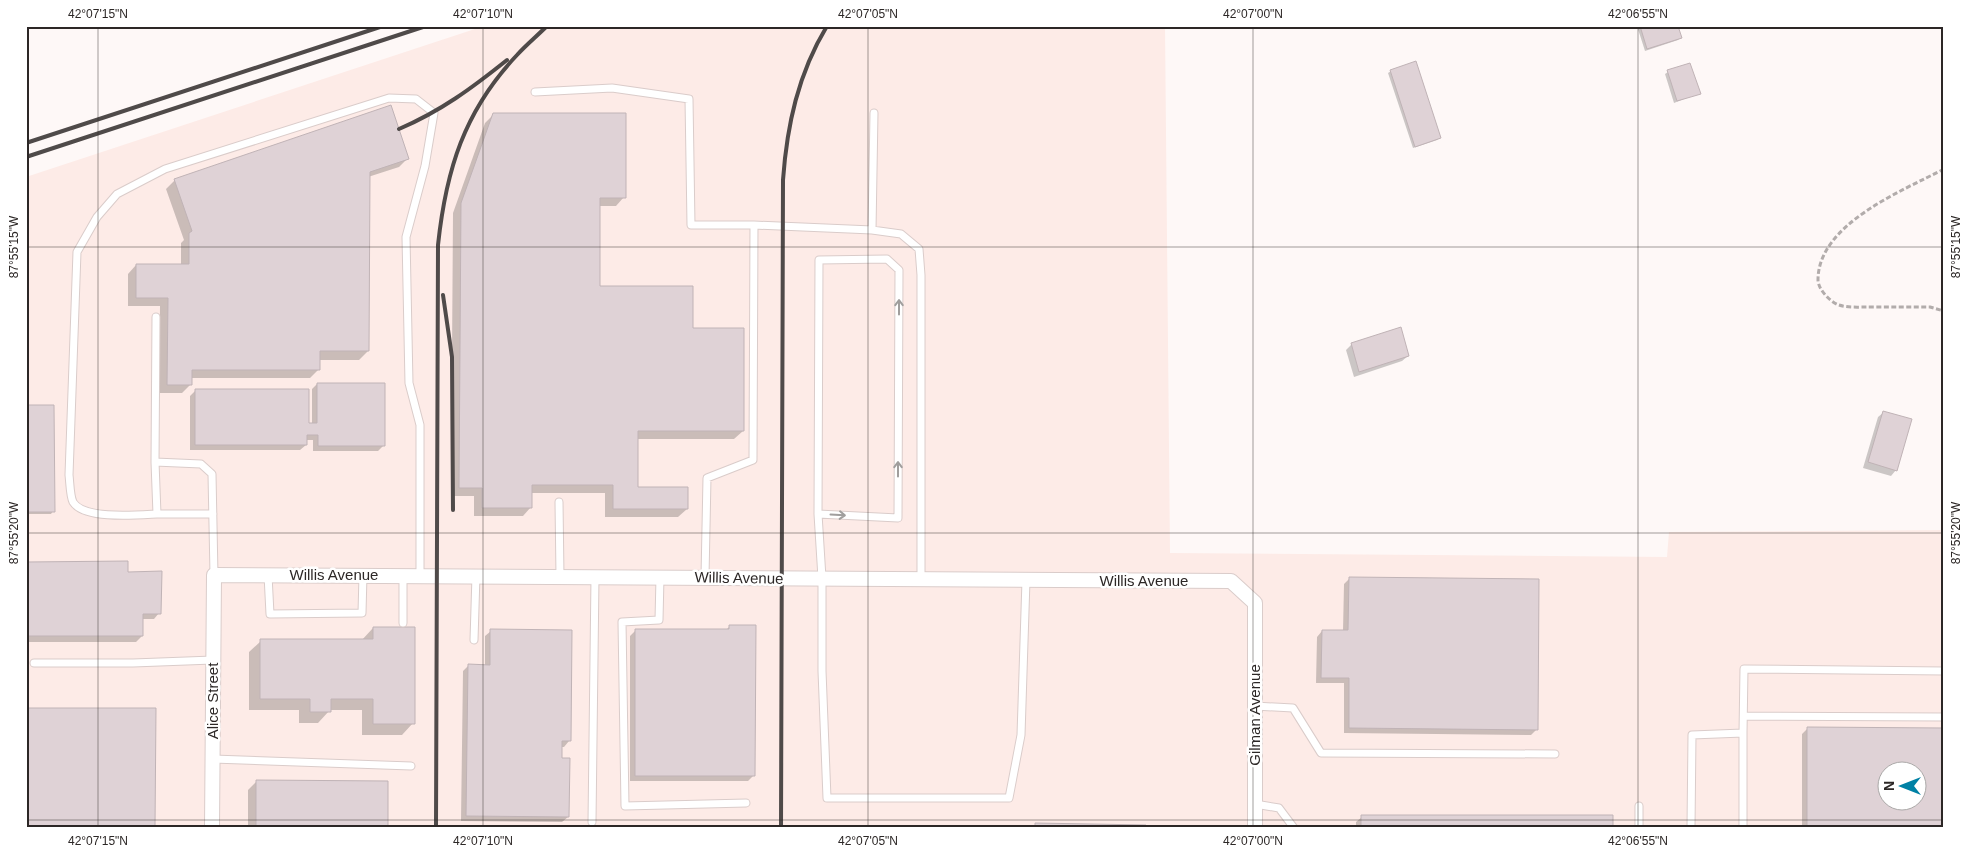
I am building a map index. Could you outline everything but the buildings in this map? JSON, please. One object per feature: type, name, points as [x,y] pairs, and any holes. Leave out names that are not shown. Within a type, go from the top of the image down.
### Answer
[{"type":"street","name":"Willis Avenue","points":[[214,574],[1231,581],[1255,603]]},
{"type":"street","name":"Alice Street","points":[[212,828],[214,574]]},
{"type":"street","name":"Gilman Avenue","points":[[1255,603],[1255,828]]},
{"type":"lane","points":[[535,92],[612,88],[689,99],[691,225],[754,225],[872,230],[901,234],[919,249],[921,274],[921,579]]},
{"type":"lane","points":[[213,514],[124,516],[83,511],[73,502],[69,475],[76,252],[97,217],[117,194],[165,169],[389,98],[416,99],[434,113],[425,166],[406,237],[409,383],[420,424],[420,574]]},
{"type":"lane","points":[[872,230],[874,113]]},
{"type":"lane","points":[[705,577],[707,478],[753,460],[754,225]]},
{"type":"lane","points":[[818,514],[898,518],[899,270],[887,259],[819,260],[818,514],[822,578],[822,671],[827,798],[1009,798],[1021,735],[1026,580]]},
{"type":"lane","points":[[156,318],[155,462],[157,514]]},
{"type":"lane","points":[[155,462],[201,464],[212,474],[214,574]]},
{"type":"lane","points":[[559,502],[560,576]]},
{"type":"lane","points":[[268,574],[270,614],[362,613],[363,574]]},
{"type":"lane","points":[[403,574],[403,623]]},
{"type":"lane","points":[[474,640],[476,575]]},
{"type":"lane","points":[[592,822],[594,576]]},
{"type":"lane","points":[[660,577],[659,620],[622,622],[625,806],[746,803]]},
{"type":"lane","points":[[34,664],[213,660]]},
{"type":"lane","points":[[1743,828],[1744,669],[1944,671]]},
{"type":"lane","points":[[1255,706],[1293,708],[1321,754],[1555,754]]},
{"type":"lane","points":[[1744,716],[1944,717]]},
{"type":"lane","points":[[1691,828],[1692,735],[1743,734]]},
{"type":"lane","points":[[213,759],[411,766]]},
{"type":"lane","points":[[1255,804],[1279,808],[1294,828]]},
{"type":"lane","points":[[1639,806],[1639,828]]},
{"type":"path","points":[[1944,170],[1874,204],[1845,227],[1825,252],[1818,270],[1818,284],[1825,295],[1838,305],[1852,307],[1930,307],[1944,311]]},
{"type":"shaded area","points":[[484,26],[1165,26],[1170,553],[1667,557],[1669,532],[1944,530],[1944,828],[26,828],[26,177]]},
{"type":"railway","points":[[26,143],[383,26]]},
{"type":"railway","points":[[26,157],[426,26]]},
{"type":"railway","points":[[436,828],[438,245],[446,192],[461,143],[471,120],[483,98],[499,76],[520,51],[547,26]]},
{"type":"railway","points":[[781,828],[783,180],[787,139],[801,81],[827,26]]},
{"type":"railway","points":[[399,129],[429,115],[456,98],[507,60]]},
{"type":"railway","points":[[443,295],[452,357],[453,510]]}]
